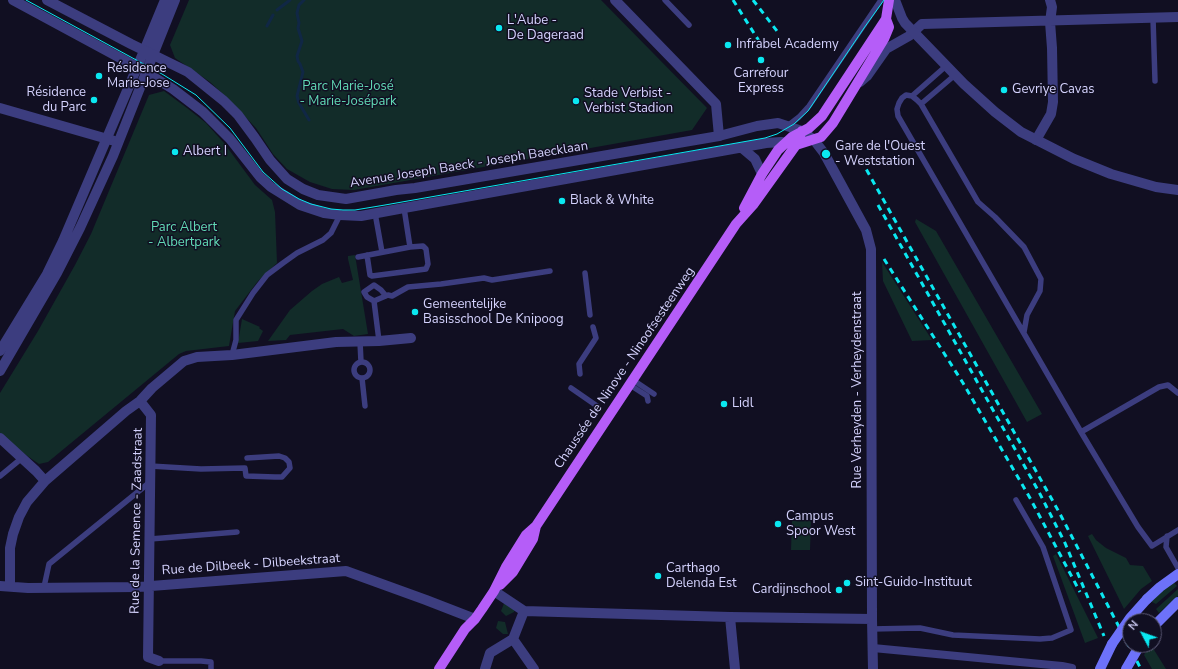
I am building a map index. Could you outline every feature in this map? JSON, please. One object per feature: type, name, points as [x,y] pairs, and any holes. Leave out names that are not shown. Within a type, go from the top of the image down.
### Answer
[{"type":"main road","points":[[788,143],[814,140],[821,137],[830,127],[840,113],[884,39],[889,27],[887,9]]},
{"type":"main road","name":"Chaussée de Ninove - Ninoofsesteenweg","points":[[736,224],[753,205],[788,143],[793,128],[814,124],[822,116],[887,9]]},
{"type":"main road","name":"Chaussée de Ninove - Ninoofsesteenweg","points":[[475,619],[494,591],[506,567],[526,535],[536,526],[736,224],[762,174],[778,150],[788,143]]},
{"type":"main road","points":[[1100,669],[1112,644],[1121,630],[1147,599],[1177,575]]},
{"type":"main road","points":[[1162,617],[1178,602]]},
{"type":"main road","points":[[438,669],[465,629],[475,619]]},
{"type":"main road","points":[[447,669],[471,632],[475,619]]},
{"type":"main road","points":[[1126,669],[1135,653]]},
{"type":"street","points":[[13,0],[137,67],[173,89],[203,112],[230,138],[260,177],[271,187],[300,205],[324,213],[361,216],[742,148],[788,143]]},
{"type":"street","name":"Avenue Joseph Baeck - Joseph Baecklaan","points":[[47,0],[188,72],[224,101],[238,115],[256,138],[270,160],[287,179],[303,189],[318,195],[346,199],[719,136],[757,126],[778,123],[793,128]]},
{"type":"street","points":[[0,351],[26,319],[57,273],[74,241],[147,73],[149,53],[165,0]]},
{"type":"street","points":[[0,371],[63,241],[137,67],[149,53],[175,0]]},
{"type":"street","points":[[615,0],[716,104],[719,136]]},
{"type":"street","points":[[895,0],[905,23],[946,66],[995,112],[1021,132],[1074,159],[1111,174],[1156,187],[1178,190]]},
{"type":"street","points":[[1036,140],[1051,114],[1053,102],[1050,20],[1052,7],[1050,0]]},
{"type":"street","points":[[887,9],[895,8],[899,10]]},
{"type":"street","points":[[854,88],[867,76],[886,49],[922,24],[1178,17]]},
{"type":"street","points":[[0,108],[118,142]]},
{"type":"street","name":"Rue Verheyden - Verheydenstraat","points":[[793,128],[814,140],[824,153],[866,230],[871,249],[873,669]]},
{"type":"street","points":[[742,148],[755,159],[762,174]]},
{"type":"street","points":[[5,586],[10,548],[17,523],[27,502],[45,481],[126,411],[140,401],[152,388],[184,361],[197,357],[336,342],[379,341],[411,338]]},
{"type":"street","name":"Rue de la Semence - Zaadstraat","points":[[140,401],[151,415],[148,657],[159,661]]},
{"type":"street","points":[[0,438],[45,481]]},
{"type":"street","name":"Rue de Dilbeek - Dilbeekstraat","points":[[5,586],[44,588],[149,586],[346,571],[475,619]]},
{"type":"street","points":[[494,591],[524,611],[730,617],[872,624]]},
{"type":"street","points":[[485,669],[490,653],[513,639],[524,611]]},
{"type":"street","points":[[730,617],[735,669]]},
{"type":"street","points":[[513,639],[534,669]]},
{"type":"street","points":[[873,648],[1072,668]]},
{"type":"lane","points":[[665,0],[689,25]]},
{"type":"lane","name":"Chaussée de Ninove - Ninoofsesteenweg","points":[[793,128],[790,124],[809,106],[881,0]]},
{"type":"lane","points":[[1153,18],[1155,81]]},
{"type":"lane","points":[[912,96],[946,66]]},
{"type":"lane","points":[[921,104],[955,75]]},
{"type":"lane","points":[[1024,332],[1027,316],[1040,291],[1041,279],[1024,247],[978,202],[921,104],[912,96],[906,95],[899,103],[897,109],[898,116],[1081,432],[1138,527],[1152,546],[1178,530]]},
{"type":"lane","points":[[793,128],[799,117]]},
{"type":"lane","name":"Chaussée de Ninove - Ninoofsesteenweg","points":[[793,128],[799,117]]},
{"type":"lane","points":[[404,208],[410,247]]},
{"type":"lane","points":[[375,213],[382,252]]},
{"type":"lane","points":[[232,354],[236,340],[236,320],[253,293],[267,275],[297,253],[323,240],[331,233],[340,215]]},
{"type":"lane","points":[[358,257],[382,252],[410,247],[423,246],[425,247],[428,264],[426,269],[372,276],[370,274],[368,255]]},
{"type":"lane","points":[[374,301],[388,295],[392,296],[408,287],[484,278],[492,280],[550,271]]},
{"type":"lane","points":[[585,273],[590,315]]},
{"type":"lane","points":[[374,301],[367,297],[364,292],[374,285],[386,296]]},
{"type":"lane","points":[[374,301],[379,341]]},
{"type":"lane","points":[[580,374],[579,364],[596,338],[593,327]]},
{"type":"lane","points":[[360,342],[361,362]]},
{"type":"lane","points":[[356,363],[367,363],[370,370],[367,376],[362,378],[357,376],[354,370],[356,363]]},
{"type":"lane","points":[[362,378],[365,406]]},
{"type":"lane","points":[[632,382],[654,394]]},
{"type":"lane","points":[[632,382],[647,396],[648,401]]},
{"type":"lane","points":[[1081,432],[1159,387],[1168,385],[1178,392]]},
{"type":"lane","points":[[570,388],[597,406]]},
{"type":"lane","points":[[150,466],[202,469],[245,468],[246,476],[275,477],[282,477],[290,468],[289,462],[285,458],[279,456],[247,458]]},
{"type":"lane","points":[[0,476],[22,458]]},
{"type":"lane","points":[[44,588],[50,564],[150,482]]},
{"type":"lane","points":[[872,624],[920,628],[953,635],[1040,639],[1052,638],[1071,630],[1043,547],[1016,500]]},
{"type":"lane","points":[[150,539],[237,532]]},
{"type":"lane","points":[[1167,536],[1166,547],[1177,575]]},
{"type":"lane","points":[[159,661],[211,662],[211,669]]},
{"type":"green space","name":"Parc Marie-José - Marie-Josépark","points":[[189,0],[601,0],[707,108],[692,130],[354,190],[332,189],[310,182],[287,169],[273,154],[256,128],[224,95],[210,82],[175,58],[170,45]]},
{"type":"green space","name":"Parc Albert - Albertpark","points":[[164,91],[206,123],[224,143],[255,185],[272,200],[275,212],[277,263],[258,281],[235,311],[229,346],[186,351],[179,354],[48,462],[39,464],[23,453],[0,433],[0,393],[38,331],[91,234],[149,95]]},
{"type":"green space","points":[[916,219],[936,231],[1042,414],[1027,422],[915,222]]},
{"type":"green space","points":[[355,255],[368,334],[354,336],[343,329],[290,335],[286,340],[268,341],[290,310],[312,291],[322,284],[339,277],[342,283],[353,280],[348,256]]},
{"type":"green space","points":[[882,262],[932,340],[912,341],[883,281]]},
{"type":"green space","points":[[242,319],[260,327],[259,328],[263,331],[258,341],[238,343]]},
{"type":"green space","points":[[792,521],[811,521],[810,550],[791,550]]},
{"type":"green space","points":[[1092,534],[1096,540],[1106,548],[1126,558],[1130,565],[1143,566],[1152,581],[1141,589],[1124,609],[1088,536]]},
{"type":"green space","points":[[1056,554],[1098,638],[1085,643],[1053,556]]},
{"type":"green space","points":[[1172,580],[1177,586],[1156,604],[1150,601]]},
{"type":"green space","points":[[1178,589],[1178,596],[1159,613],[1156,609]]},
{"type":"green space","points":[[505,601],[516,608],[514,612],[506,616],[501,611]]},
{"type":"green space","points":[[498,621],[505,622],[508,634],[503,634],[496,628]]},
{"type":"green space","points":[[1145,653],[1156,653],[1166,669],[1152,669],[1144,655]]},
{"type":"waterway","points":[[277,10],[290,0]]},
{"type":"waterway","points":[[304,0],[299,5],[297,13],[299,23],[298,28],[302,41],[297,56],[303,72],[297,96],[299,103],[309,120]]},
{"type":"waterway","points":[[267,26],[273,15]]},
{"type":"tram line","points":[[26,0],[162,74],[196,95],[230,128],[263,172],[282,189],[311,204],[331,209],[343,210],[355,210],[385,205],[765,138],[777,134],[794,124],[808,111],[884,0]]},
{"type":"railway","points":[[733,0],[759,41]]},
{"type":"railway","points":[[753,0],[777,31]]},
{"type":"railway","points":[[861,160],[1059,512],[1141,669]]},
{"type":"railway","points":[[878,205],[1039,492],[1065,543],[1104,636]]},
{"type":"railway","points":[[884,259],[963,383],[1030,498],[1080,592]]},
{"type":"place","name":"L'Aube - De Dageraad","points":[[499,28]]},
{"type":"place","name":"Infrabel Academy","points":[[728,45]]},
{"type":"place","name":"Carrefour Express","points":[[761,60]]},
{"type":"place","name":"Résidence Marie-Jose","points":[[99,76]]},
{"type":"place","name":"Gevriye Cavas","points":[[1004,90]]},
{"type":"place","name":"Résidence du Parc","points":[[94,100]]},
{"type":"place","name":"Stade Verbist - Verbist Stadion","points":[[576,101]]},
{"type":"place","name":"Albert I","points":[[175,152]]},
{"type":"place","name":"Gare de l'Ouest - Weststation","points":[[826,154]]},
{"type":"place","name":"Black & White","points":[[562,201]]},
{"type":"place","name":"Gemeentelijke Basisschool De Knipoog","points":[[415,312]]},
{"type":"place","name":"Lidl","points":[[724,404]]},
{"type":"place","name":"Campus Spoor West","points":[[778,524]]},
{"type":"place","name":"Carthago Delenda Est","points":[[658,576]]},
{"type":"place","name":"Sint-Guido-Instituut","points":[[847,583]]},
{"type":"place","name":"Cardijnschool","points":[[839,590]]}]
